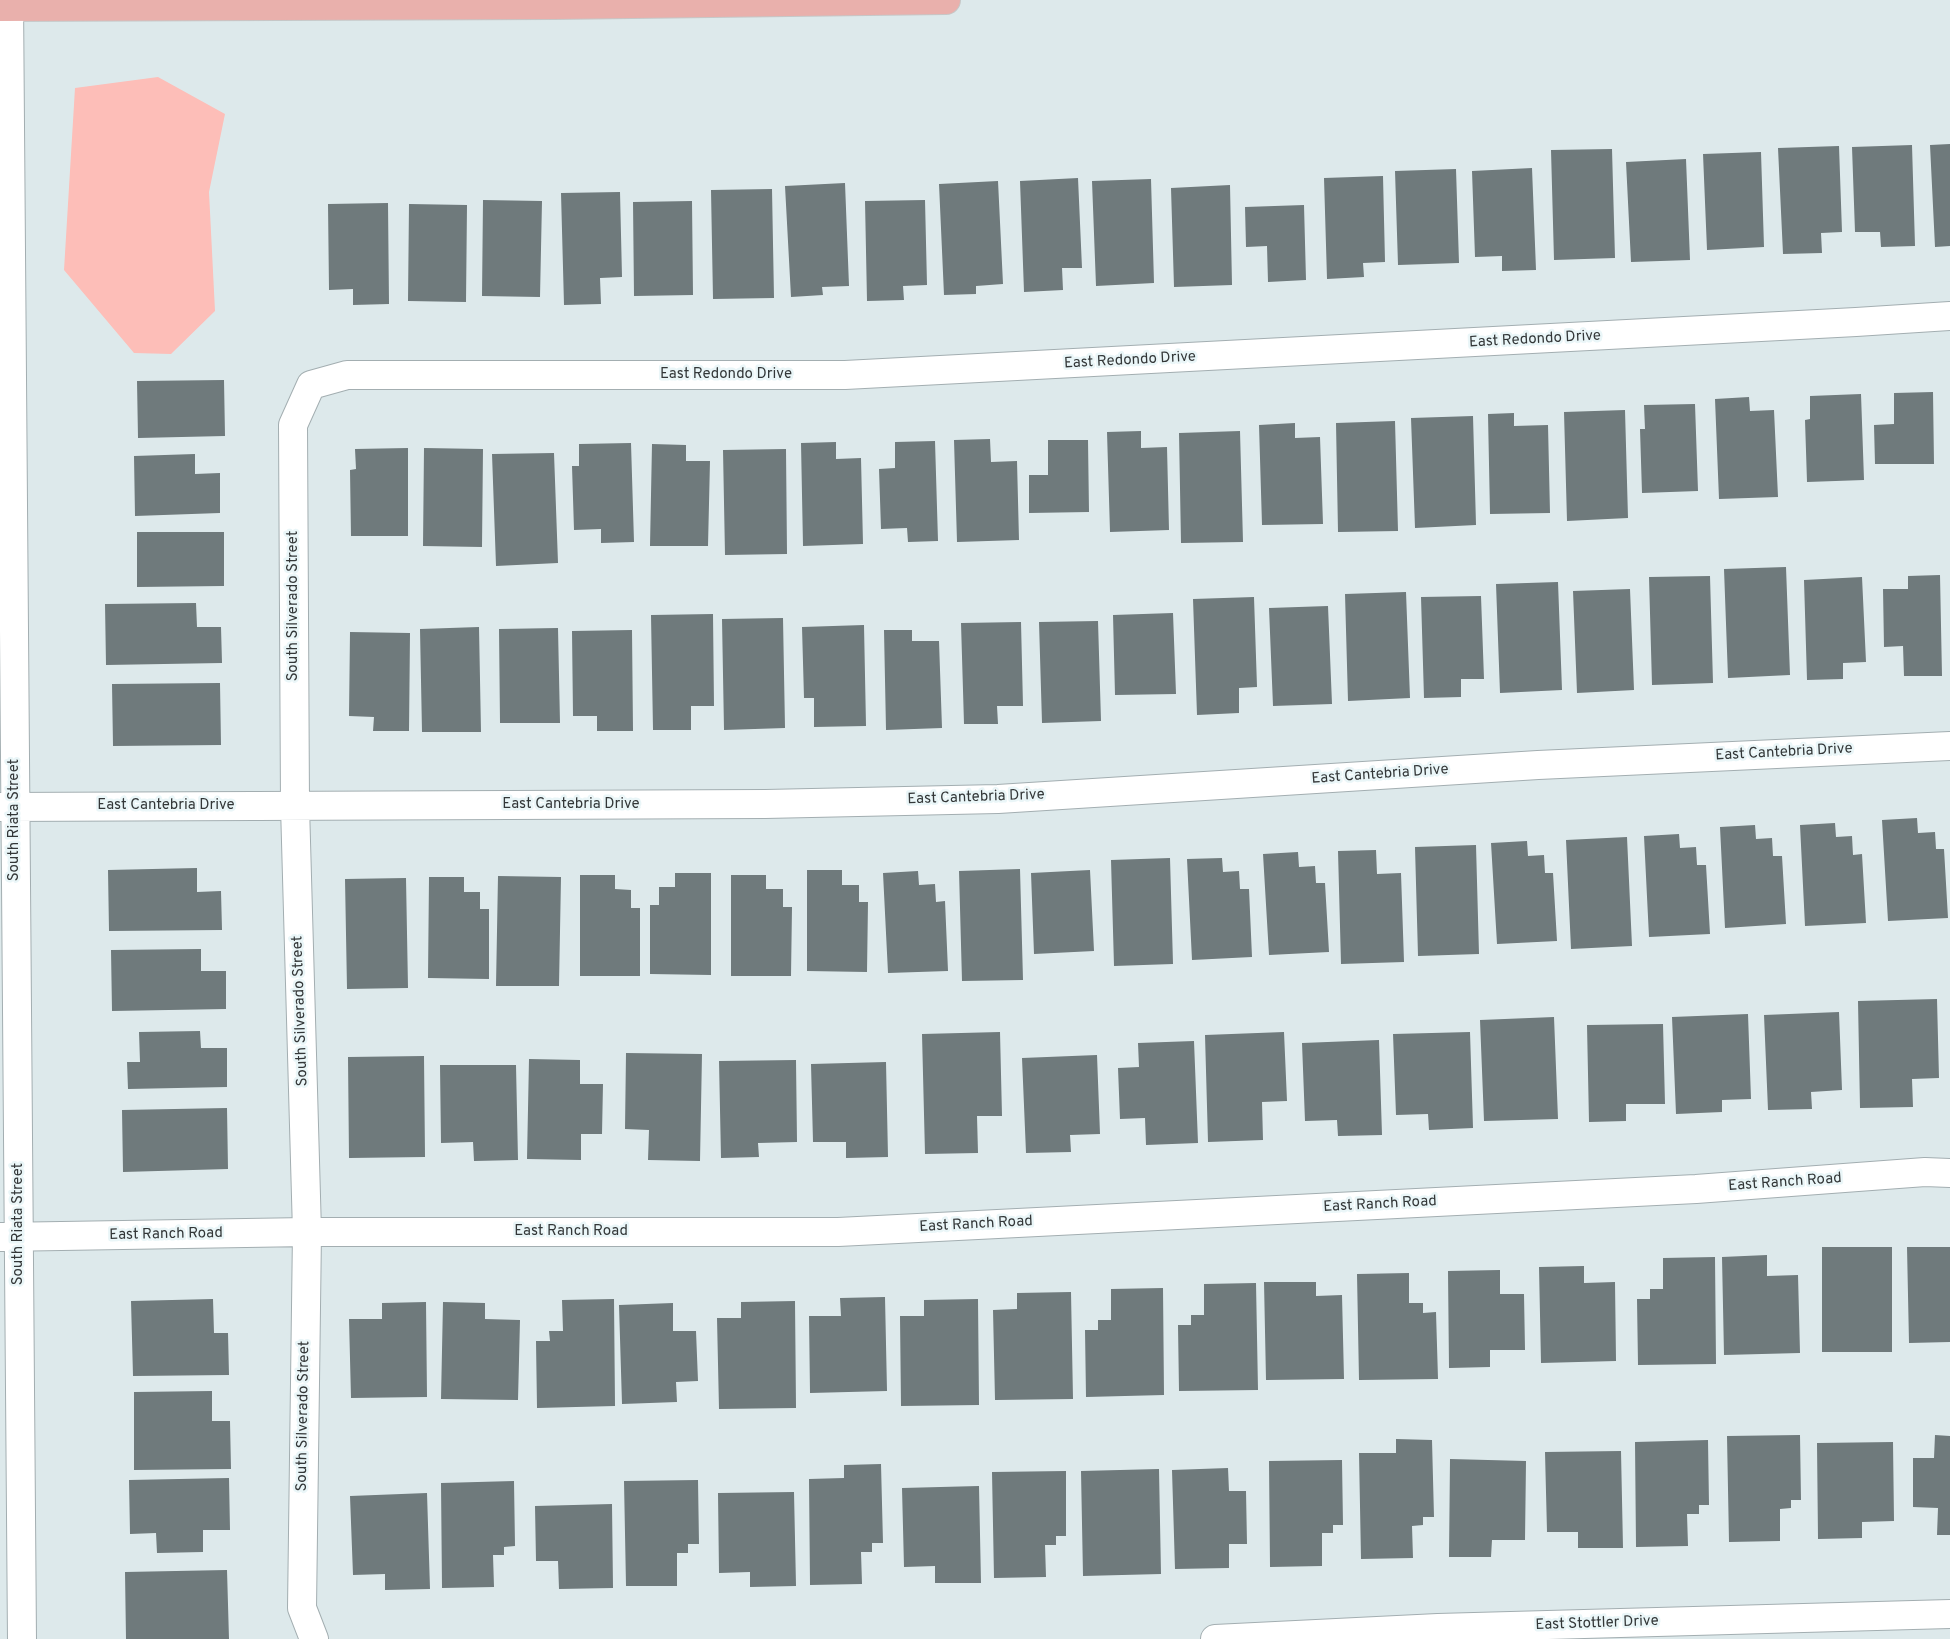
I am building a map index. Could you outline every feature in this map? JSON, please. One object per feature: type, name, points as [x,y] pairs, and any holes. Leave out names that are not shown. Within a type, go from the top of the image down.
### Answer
[{"type":"main road","points":[[6,4],[554,5],[946,0]]},
{"type":"street","name":"South Riata Street","points":[[6,4],[9,1237],[22,1639]]},
{"type":"street","name":"East Redondo Drive","points":[[311,385],[347,375],[845,376],[1950,316]]},
{"type":"street","name":"South Silverado Street","points":[[311,385],[293,424],[295,806],[307,1232],[302,1608],[314,1639]]},
{"type":"street","name":"East Cantebria Drive","points":[[8,807],[765,804],[998,799],[1538,765],[1950,746]]},
{"type":"street","name":"East Ranch Road","points":[[9,1237],[307,1232],[838,1232],[1696,1189],[1925,1172],[1950,1174]]},
{"type":"street","name":"East Stottler Drive","points":[[1215,1639],[1438,1634],[1950,1614]]},
{"type":"shaded area","points":[[158,77],[225,114],[209,192],[215,311],[171,354],[134,353],[64,270],[75,88]]},
{"type":"building","points":[[1950,144],[1950,246],[1935,247],[1930,145]]},
{"type":"building","points":[[1912,145],[1915,246],[1881,247],[1880,232],[1855,232],[1852,147]]},
{"type":"building","points":[[1839,146],[1842,232],[1821,233],[1822,253],[1783,254],[1778,148]]},
{"type":"building","points":[[1612,149],[1615,258],[1554,260],[1551,150]]},
{"type":"building","points":[[1761,152],[1764,247],[1707,250],[1703,154]]},
{"type":"building","points":[[1686,159],[1690,260],[1631,262],[1626,162]]},
{"type":"building","points":[[1532,168],[1536,270],[1502,271],[1502,256],[1475,257],[1472,171]]},
{"type":"building","points":[[1456,169],[1459,263],[1398,265],[1395,171]]},
{"type":"building","points":[[1383,176],[1385,262],[1363,263],[1364,277],[1327,279],[1324,178]]},
{"type":"building","points":[[1078,178],[1082,268],[1062,268],[1063,290],[1024,292],[1020,181]]},
{"type":"building","points":[[1151,179],[1154,283],[1096,286],[1092,181]]},
{"type":"building","points":[[998,181],[1003,284],[976,286],[976,294],[944,295],[939,184]]},
{"type":"building","points":[[845,183],[849,286],[822,287],[823,295],[791,297],[785,186]]},
{"type":"building","points":[[1230,185],[1232,285],[1174,287],[1171,188]]},
{"type":"building","points":[[772,189],[774,298],[713,299],[711,190]]},
{"type":"building","points":[[620,192],[622,277],[600,278],[601,304],[564,305],[561,193]]},
{"type":"building","points":[[483,200],[542,201],[540,297],[482,296]]},
{"type":"building","points":[[925,200],[927,285],[903,286],[904,300],[867,301],[865,201]]},
{"type":"building","points":[[692,201],[693,295],[634,296],[633,202]]},
{"type":"building","points":[[388,203],[389,304],[353,305],[353,289],[329,290],[328,204]]},
{"type":"building","points":[[409,204],[467,205],[466,302],[408,301]]},
{"type":"building","points":[[1304,205],[1306,280],[1268,282],[1267,246],[1246,247],[1245,207]]},
{"type":"building","points":[[224,380],[225,436],[138,438],[137,381]]},
{"type":"building","points":[[1933,392],[1934,464],[1875,464],[1874,425],[1894,424],[1894,393]]},
{"type":"building","points":[[1861,394],[1864,480],[1807,482],[1805,420],[1810,419],[1810,396]]},
{"type":"building","points":[[1749,397],[1750,411],[1774,410],[1778,497],[1719,499],[1715,399]]},
{"type":"building","points":[[1695,404],[1698,491],[1642,493],[1640,429],[1645,429],[1644,405]]},
{"type":"building","points":[[1625,410],[1628,518],[1567,521],[1564,412]]},
{"type":"building","points":[[1514,413],[1514,426],[1548,425],[1550,513],[1490,514],[1488,414]]},
{"type":"building","points":[[1473,416],[1476,525],[1415,528],[1411,418]]},
{"type":"building","points":[[1395,421],[1398,531],[1338,532],[1336,423]]},
{"type":"building","points":[[1295,423],[1295,438],[1320,437],[1323,524],[1262,525],[1259,425]]},
{"type":"building","points":[[1141,431],[1141,448],[1167,447],[1169,530],[1110,532],[1107,432]]},
{"type":"building","points":[[1240,431],[1243,542],[1181,543],[1179,433]]},
{"type":"building","points":[[990,439],[991,462],[1017,461],[1019,540],[957,542],[954,440]]},
{"type":"building","points":[[1048,440],[1088,440],[1089,512],[1029,513],[1029,475],[1048,475]]},
{"type":"building","points":[[935,441],[938,541],[908,542],[907,528],[881,529],[879,469],[895,468],[895,442]]},
{"type":"building","points":[[836,442],[836,459],[861,458],[863,544],[803,546],[801,443]]},
{"type":"building","points":[[631,443],[634,542],[601,543],[601,529],[574,530],[572,466],[579,466],[579,444]]},
{"type":"building","points":[[652,444],[686,445],[686,461],[710,461],[708,546],[650,546]]},
{"type":"building","points":[[408,448],[408,536],[351,536],[350,470],[356,469],[355,449]]},
{"type":"building","points":[[424,448],[483,449],[482,547],[423,546]]},
{"type":"building","points":[[786,449],[787,554],[725,555],[723,450]]},
{"type":"building","points":[[554,453],[558,563],[496,566],[492,454]]},
{"type":"building","points":[[195,454],[195,474],[220,473],[220,513],[135,516],[134,456]]},
{"type":"building","points":[[137,532],[224,532],[224,586],[137,587]]},
{"type":"building","points":[[1786,567],[1790,675],[1728,678],[1724,569]]},
{"type":"building","points":[[1940,575],[1942,676],[1904,676],[1903,646],[1884,647],[1883,589],[1908,589],[1908,576]]},
{"type":"building","points":[[1710,576],[1713,683],[1652,685],[1649,577]]},
{"type":"building","points":[[1862,577],[1866,662],[1843,663],[1843,679],[1807,680],[1804,580]]},
{"type":"building","points":[[1558,582],[1562,690],[1500,693],[1496,584]]},
{"type":"building","points":[[1630,589],[1634,690],[1577,693],[1573,591]]},
{"type":"building","points":[[1406,592],[1410,698],[1348,701],[1345,594]]},
{"type":"building","points":[[1481,596],[1484,679],[1461,679],[1461,697],[1424,698],[1421,597]]},
{"type":"building","points":[[1254,597],[1257,687],[1239,688],[1239,713],[1197,715],[1193,599]]},
{"type":"building","points":[[196,603],[197,627],[221,627],[222,663],[106,665],[105,604]]},
{"type":"building","points":[[1328,606],[1332,704],[1273,706],[1269,608]]},
{"type":"building","points":[[1173,613],[1176,694],[1115,695],[1113,615]]},
{"type":"building","points":[[713,614],[714,706],[691,706],[691,730],[653,730],[651,615]]},
{"type":"building","points":[[783,618],[785,728],[724,730],[722,619]]},
{"type":"building","points":[[1098,621],[1101,721],[1042,723],[1039,622]]},
{"type":"building","points":[[1021,622],[1023,706],[997,706],[998,724],[964,724],[961,623]]},
{"type":"building","points":[[864,625],[866,726],[814,727],[814,698],[804,698],[802,627]]},
{"type":"building","points":[[479,627],[481,732],[422,732],[420,629]]},
{"type":"building","points":[[558,628],[560,723],[500,723],[499,629]]},
{"type":"building","points":[[632,630],[633,731],[597,731],[597,716],[573,716],[572,631]]},
{"type":"building","points":[[884,630],[912,630],[912,641],[939,641],[942,728],[886,730]]},
{"type":"building","points":[[350,632],[410,633],[409,731],[373,731],[374,717],[349,716]]},
{"type":"building","points":[[220,683],[221,745],[113,746],[112,684]]},
{"type":"building","points":[[1917,818],[1918,833],[1935,832],[1936,849],[1944,849],[1948,918],[1888,921],[1882,820]]},
{"type":"building","points":[[1835,823],[1836,837],[1852,836],[1853,855],[1862,854],[1866,923],[1805,926],[1800,825]]},
{"type":"building","points":[[1755,825],[1756,839],[1772,838],[1773,856],[1782,856],[1786,924],[1725,928],[1720,827]]},
{"type":"building","points":[[1679,834],[1680,848],[1696,847],[1697,865],[1706,865],[1710,934],[1649,937],[1644,836]]},
{"type":"building","points":[[1627,837],[1632,946],[1571,949],[1566,840]]},
{"type":"building","points":[[1527,841],[1528,856],[1544,855],[1545,873],[1553,873],[1557,941],[1497,944],[1491,843]]},
{"type":"building","points":[[1476,845],[1479,954],[1418,956],[1415,847]]},
{"type":"building","points":[[1376,850],[1377,874],[1401,873],[1404,962],[1341,964],[1338,851]]},
{"type":"building","points":[[1298,852],[1299,867],[1315,866],[1316,883],[1325,883],[1329,952],[1269,955],[1263,854]]},
{"type":"building","points":[[1170,858],[1173,964],[1114,966],[1111,860]]},
{"type":"building","points":[[1222,858],[1223,872],[1239,871],[1240,889],[1249,889],[1252,957],[1192,960],[1187,859]]},
{"type":"building","points":[[197,868],[197,892],[221,891],[222,930],[109,931],[108,870]]},
{"type":"building","points":[[1020,869],[1023,980],[962,981],[959,871]]},
{"type":"building","points":[[807,870],[842,870],[842,885],[859,885],[859,902],[868,902],[867,972],[807,971]]},
{"type":"building","points":[[1090,870],[1094,951],[1034,954],[1031,873]]},
{"type":"building","points":[[918,871],[919,885],[935,884],[936,902],[945,901],[948,971],[888,973],[883,873]]},
{"type":"building","points":[[675,873],[711,873],[711,975],[650,974],[650,905],[659,905],[659,887],[675,887]]},
{"type":"building","points":[[580,875],[615,875],[615,889],[631,890],[631,908],[640,908],[640,976],[580,976]]},
{"type":"building","points":[[731,875],[766,875],[766,889],[783,889],[783,907],[792,907],[791,976],[731,976]]},
{"type":"building","points":[[498,876],[561,877],[559,986],[496,986]]},
{"type":"building","points":[[429,877],[464,877],[464,892],[480,892],[480,909],[489,909],[489,979],[428,978]]},
{"type":"building","points":[[406,878],[408,988],[347,989],[345,879]]},
{"type":"building","points":[[201,949],[201,971],[226,971],[226,1009],[112,1011],[111,950]]},
{"type":"building","points":[[1937,999],[1939,1078],[1912,1079],[1913,1107],[1860,1108],[1858,1001]]},
{"type":"building","points":[[1839,1012],[1842,1090],[1811,1092],[1812,1109],[1768,1110],[1764,1015]]},
{"type":"building","points":[[1748,1014],[1751,1099],[1722,1100],[1722,1112],[1676,1114],[1672,1017]]},
{"type":"building","points":[[1554,1017],[1558,1119],[1484,1121],[1480,1020]]},
{"type":"building","points":[[1663,1024],[1665,1104],[1626,1104],[1626,1121],[1589,1122],[1587,1025]]},
{"type":"building","points":[[200,1031],[201,1048],[227,1048],[227,1087],[128,1089],[127,1062],[140,1062],[139,1032]]},
{"type":"building","points":[[1000,1032],[1002,1116],[977,1116],[978,1153],[925,1154],[922,1034]]},
{"type":"building","points":[[1284,1032],[1287,1101],[1262,1102],[1263,1140],[1208,1142],[1205,1035]]},
{"type":"building","points":[[1470,1032],[1473,1128],[1429,1130],[1428,1114],[1396,1115],[1393,1034]]},
{"type":"building","points":[[1379,1040],[1382,1135],[1338,1136],[1337,1120],[1305,1121],[1302,1043]]},
{"type":"building","points":[[1194,1041],[1198,1143],[1146,1145],[1145,1118],[1120,1119],[1118,1068],[1139,1067],[1138,1043]]},
{"type":"building","points":[[626,1053],[702,1054],[700,1161],[648,1160],[649,1130],[625,1129]]},
{"type":"building","points":[[1097,1055],[1100,1134],[1070,1135],[1071,1152],[1026,1153],[1022,1058]]},
{"type":"building","points":[[424,1056],[425,1157],[349,1158],[348,1057]]},
{"type":"building","points":[[529,1059],[580,1060],[580,1084],[603,1084],[602,1134],[581,1134],[581,1160],[527,1159]]},
{"type":"building","points":[[796,1060],[797,1142],[758,1143],[759,1157],[721,1158],[719,1061]]},
{"type":"building","points":[[886,1062],[888,1157],[846,1158],[846,1142],[813,1142],[811,1064]]},
{"type":"building","points":[[440,1065],[516,1065],[518,1160],[474,1161],[473,1142],[441,1143]]},
{"type":"building","points":[[227,1108],[228,1169],[123,1172],[122,1110]]},
{"type":"building","points":[[1822,1247],[1892,1247],[1892,1352],[1822,1352]]},
{"type":"building","points":[[1907,1247],[1950,1247],[1950,1342],[1909,1343]]},
{"type":"building","points":[[1767,1255],[1767,1276],[1798,1275],[1800,1353],[1724,1355],[1722,1257]]},
{"type":"building","points":[[1715,1257],[1716,1364],[1638,1365],[1637,1299],[1650,1299],[1650,1289],[1663,1289],[1663,1258]]},
{"type":"building","points":[[1584,1266],[1584,1283],[1615,1282],[1616,1361],[1541,1363],[1539,1267]]},
{"type":"building","points":[[1500,1270],[1500,1294],[1524,1294],[1525,1350],[1490,1350],[1490,1367],[1449,1368],[1448,1271]]},
{"type":"building","points":[[1409,1273],[1409,1303],[1423,1303],[1423,1313],[1436,1312],[1438,1379],[1359,1380],[1357,1274]]},
{"type":"building","points":[[1264,1282],[1316,1282],[1316,1296],[1342,1295],[1344,1379],[1266,1380]]},
{"type":"building","points":[[1256,1283],[1258,1390],[1179,1391],[1178,1325],[1191,1325],[1191,1315],[1204,1315],[1204,1284]]},
{"type":"building","points":[[1163,1288],[1164,1395],[1086,1397],[1085,1330],[1098,1330],[1098,1320],[1111,1320],[1111,1289]]},
{"type":"building","points":[[1071,1292],[1073,1399],[995,1400],[993,1310],[1017,1309],[1017,1293]]},
{"type":"building","points":[[885,1297],[887,1391],[810,1393],[809,1316],[841,1316],[840,1298]]},
{"type":"building","points":[[213,1299],[214,1333],[228,1333],[229,1375],[133,1376],[131,1301]]},
{"type":"building","points":[[614,1299],[615,1406],[537,1408],[536,1341],[550,1341],[549,1331],[563,1331],[562,1300]]},
{"type":"building","points":[[978,1299],[979,1405],[901,1406],[900,1316],[924,1316],[924,1300]]},
{"type":"building","points":[[795,1301],[796,1408],[719,1409],[717,1318],[741,1318],[741,1302]]},
{"type":"building","points":[[426,1302],[427,1397],[351,1398],[349,1319],[382,1319],[382,1303]]},
{"type":"building","points":[[443,1302],[485,1303],[485,1319],[520,1320],[518,1400],[441,1399]]},
{"type":"building","points":[[673,1303],[673,1331],[696,1331],[698,1381],[676,1382],[677,1402],[622,1404],[619,1305]]},
{"type":"building","points":[[212,1391],[212,1421],[230,1421],[231,1469],[134,1470],[134,1392]]},
{"type":"building","points":[[1800,1435],[1801,1500],[1791,1500],[1791,1508],[1780,1509],[1780,1541],[1729,1542],[1727,1436]]},
{"type":"building","points":[[1935,1435],[1950,1436],[1950,1535],[1937,1535],[1938,1508],[1913,1507],[1913,1458],[1934,1458]]},
{"type":"building","points":[[1396,1439],[1432,1440],[1434,1517],[1423,1517],[1423,1525],[1412,1526],[1413,1558],[1361,1559],[1359,1453],[1396,1453]]},
{"type":"building","points":[[1708,1440],[1709,1505],[1699,1505],[1699,1514],[1687,1514],[1688,1546],[1636,1547],[1635,1442]]},
{"type":"building","points":[[1893,1442],[1894,1521],[1862,1522],[1862,1538],[1818,1539],[1817,1443]]},
{"type":"building","points":[[1621,1451],[1623,1548],[1578,1548],[1578,1532],[1547,1532],[1545,1452]]},
{"type":"building","points":[[1450,1459],[1526,1461],[1525,1540],[1492,1540],[1491,1557],[1449,1557]]},
{"type":"building","points":[[1342,1460],[1343,1525],[1333,1525],[1333,1533],[1322,1533],[1322,1566],[1270,1567],[1269,1461]]},
{"type":"building","points":[[881,1464],[883,1543],[872,1543],[872,1552],[861,1552],[862,1584],[810,1585],[809,1479],[844,1478],[844,1465]]},
{"type":"building","points":[[1228,1468],[1229,1491],[1246,1491],[1247,1544],[1229,1544],[1229,1568],[1175,1569],[1172,1470]]},
{"type":"building","points":[[1159,1469],[1161,1574],[1083,1576],[1081,1471]]},
{"type":"building","points":[[1066,1471],[1066,1536],[1056,1536],[1056,1545],[1045,1545],[1046,1577],[994,1578],[992,1472]]},
{"type":"building","points":[[229,1478],[230,1530],[203,1530],[203,1552],[157,1553],[156,1533],[130,1534],[129,1480]]},
{"type":"building","points":[[698,1480],[699,1544],[688,1544],[688,1553],[677,1553],[677,1586],[626,1586],[624,1481]]},
{"type":"building","points":[[514,1481],[515,1546],[504,1547],[504,1555],[493,1555],[494,1587],[442,1588],[441,1483]]},
{"type":"building","points":[[979,1486],[981,1583],[935,1583],[935,1566],[904,1567],[902,1488]]},
{"type":"building","points":[[794,1492],[796,1586],[750,1587],[750,1572],[719,1573],[718,1493]]},
{"type":"building","points":[[427,1493],[430,1589],[385,1590],[385,1574],[353,1575],[350,1496]]},
{"type":"building","points":[[612,1504],[613,1588],[559,1589],[558,1561],[536,1561],[535,1506]]},
{"type":"building","points":[[227,1570],[229,1639],[126,1639],[125,1572]]}]
